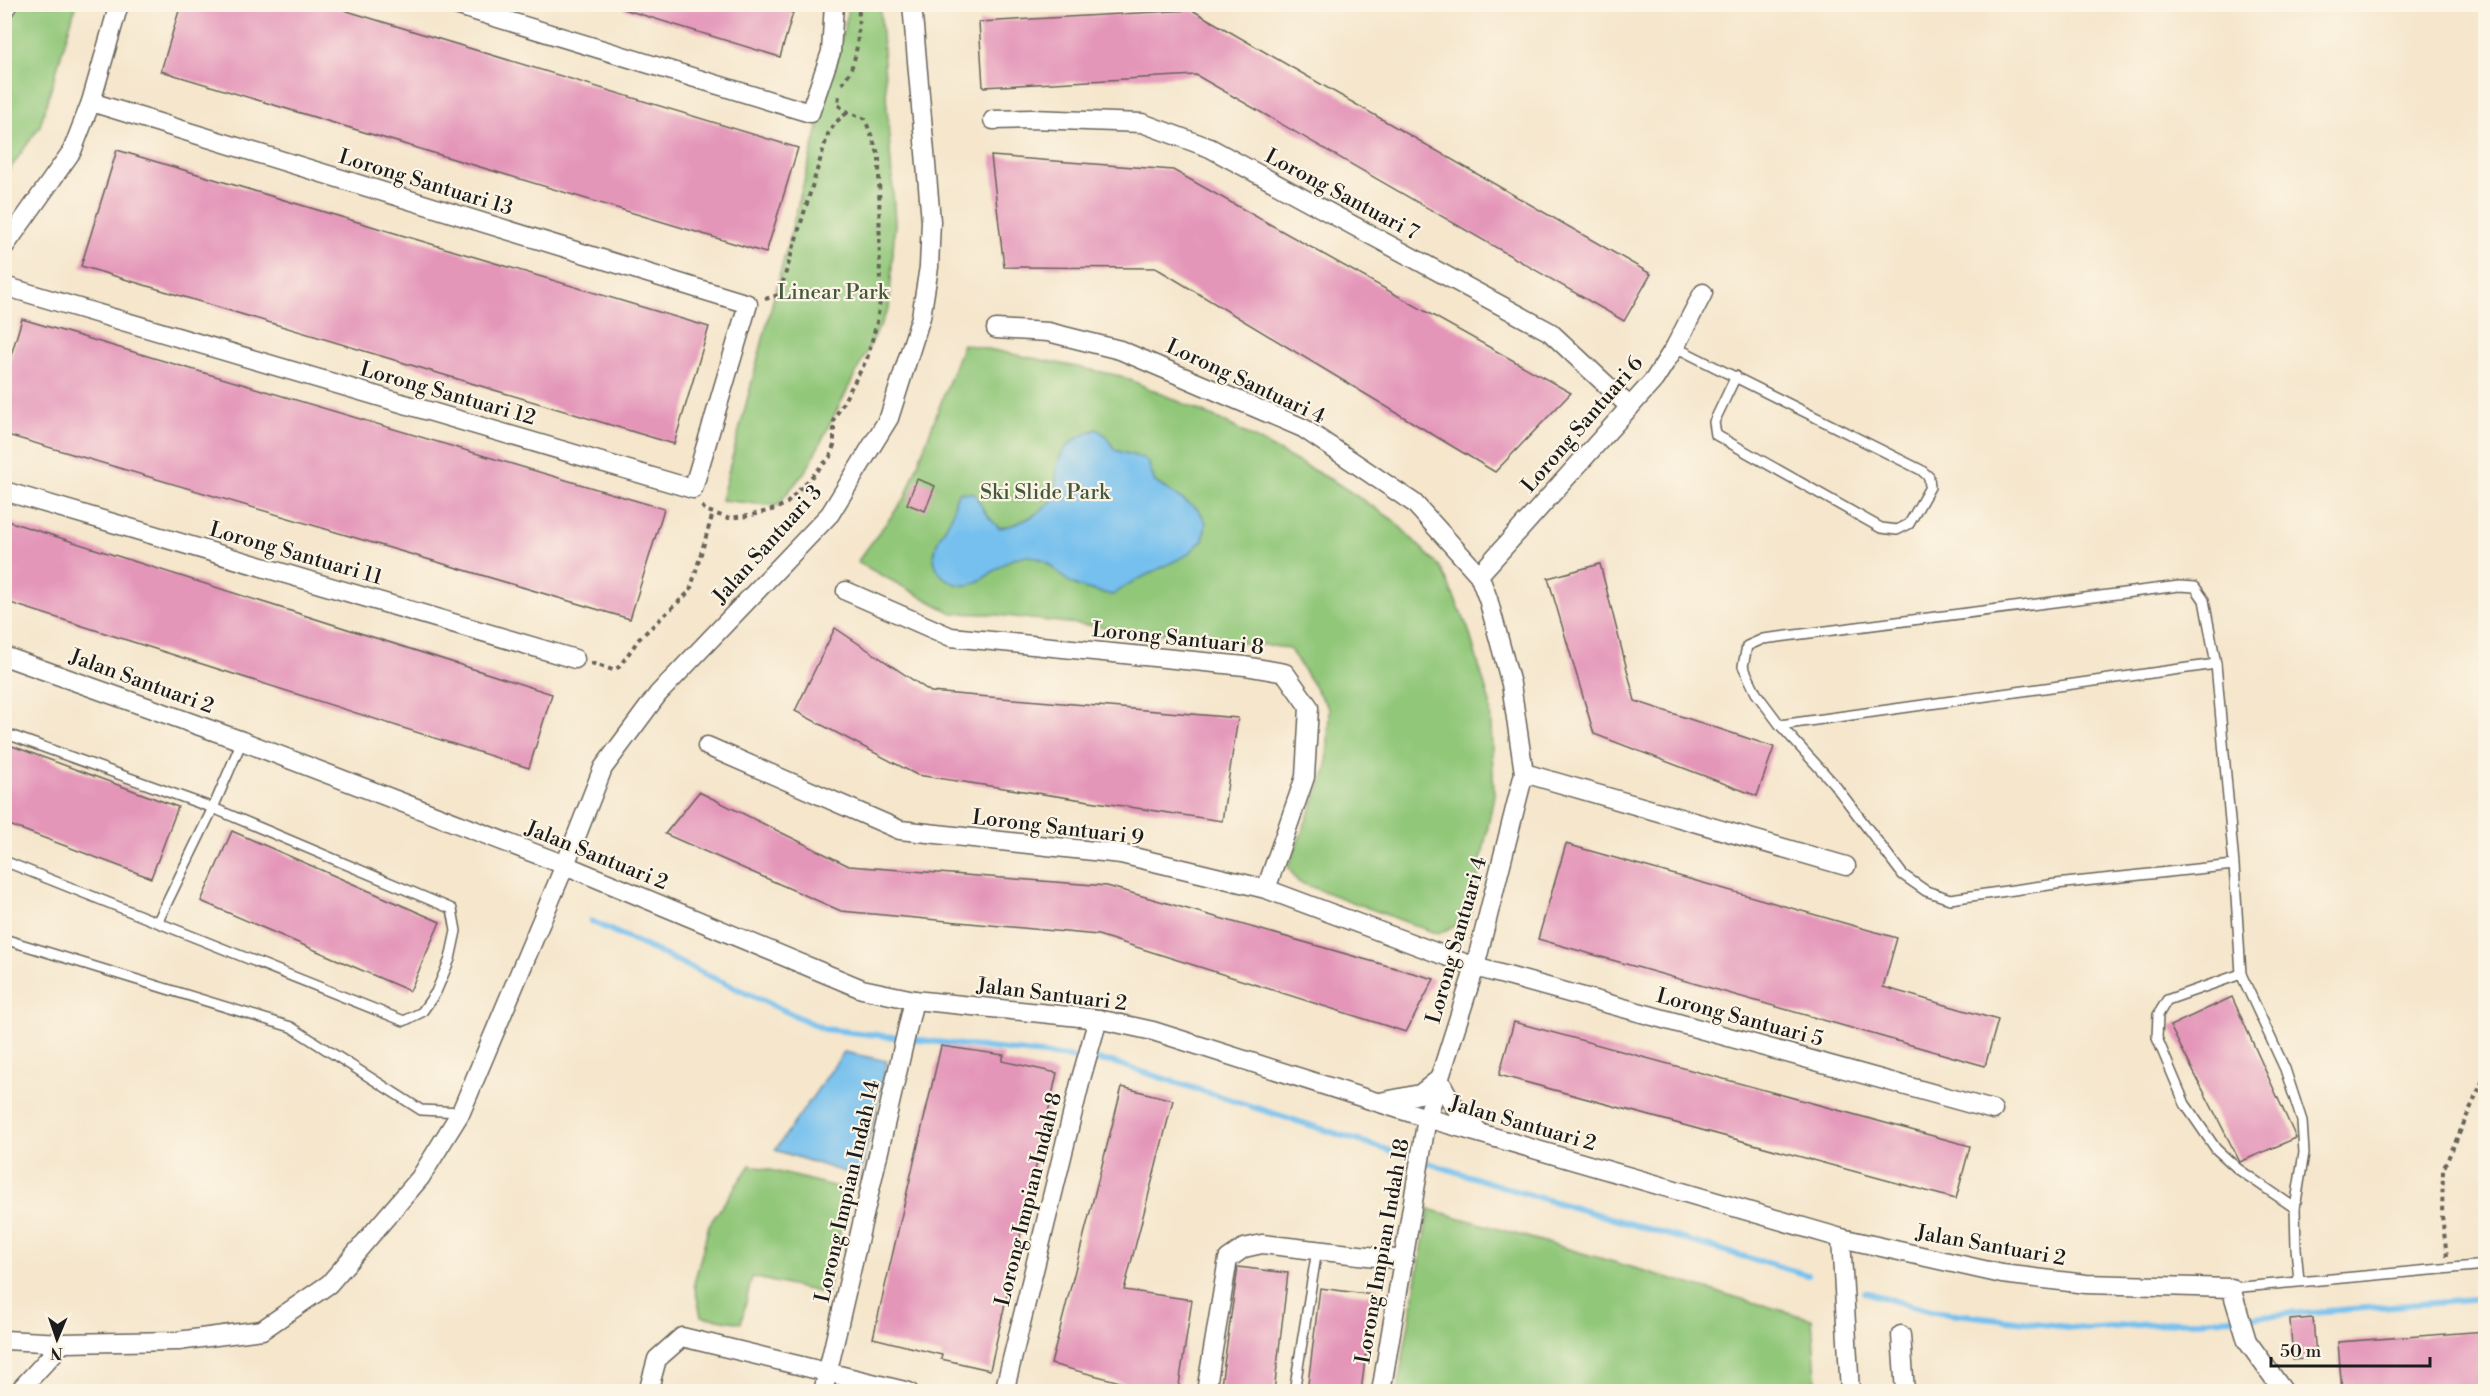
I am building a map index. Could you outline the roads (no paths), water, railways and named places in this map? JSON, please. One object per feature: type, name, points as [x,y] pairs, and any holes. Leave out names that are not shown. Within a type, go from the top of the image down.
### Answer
[{"type":"street","points":[[4,10],[8,4]]},
{"type":"street","points":[[4,247],[72,151],[91,102],[119,4]]},
{"type":"street","points":[[452,4],[810,113],[831,52],[834,4]]},
{"type":"street","name":"Jalan Santuari 3","points":[[4,1340],[178,1341],[262,1330],[329,1284],[420,1178],[461,1112],[566,865],[603,768],[658,694],[830,514],[889,418],[921,317],[929,267],[931,220],[912,4]]},
{"type":"street","name":"Lorong Santuari 13","points":[[91,102],[748,304],[693,489]]},
{"type":"street","name":"Lorong Santuari 7","points":[[993,120],[1032,118],[1142,123],[1210,148],[1550,332],[1630,407]]},
{"type":"street","name":"Lorong Santuari 12","points":[[4,286],[693,489]]},
{"type":"street","name":"Lorong Santuari 6","points":[[1479,574],[1654,380],[1675,348],[1703,292]]},
{"type":"street","name":"Lorong Santuari 4","points":[[996,329],[1048,332],[1120,350],[1303,428],[1414,503],[1479,574],[1511,684],[1524,773],[1475,967],[1427,1118]]},
{"type":"street","name":"Lorong Santuari 11","points":[[4,490],[575,659]]},
{"type":"street","name":"Lorong Santuari 8","points":[[846,591],[951,637],[1245,666],[1285,673],[1309,707],[1305,777],[1266,889]]},
{"type":"street","name":"Jalan Santuari 2","points":[[4,656],[242,741],[566,865],[913,1009],[1153,1031],[1427,1118],[1841,1238],[2013,1275],[2233,1297]]},
{"type":"street","name":"Lorong Santuari 9","points":[[707,746],[900,830],[1121,854],[1266,889],[1475,967]]},
{"type":"street","points":[[1524,773],[1846,866]]},
{"type":"street","name":"Lorong Santuari 5","points":[[1475,967],[1993,1110]]},
{"type":"street","name":"Lorong Impian Indah 14","points":[[823,1392],[913,1009]]},
{"type":"street","name":"Lorong Impian Indah 8","points":[[1004,1392],[1082,1075],[1096,1027]]},
{"type":"street","points":[[1375,1102],[1420,1094],[1439,1079],[1452,1103],[1481,1134]]},
{"type":"street","name":"Lorong Impian Indah 18","points":[[1381,1392],[1427,1118]]},
{"type":"street","points":[[1841,1238],[1850,1392]]},
{"type":"street","points":[[1206,1392],[1228,1259],[1244,1248],[1262,1244],[1403,1260]]},
{"type":"street","points":[[2233,1297],[2247,1341],[2284,1392]]},
{"type":"street","points":[[1901,1335],[1905,1392]]},
{"type":"street","points":[[648,1392],[657,1359],[682,1337],[909,1392]]},
{"type":"street","points":[[18,1392],[63,1342]]},
{"type":"lane","points":[[1675,348],[1736,376],[1921,470],[1929,477],[1930,487],[1909,524],[1897,530],[1881,528],[1716,435],[1714,422],[1736,376]]},
{"type":"lane","points":[[2234,866],[2055,884],[1950,899],[1926,891],[1903,875],[1834,784],[1780,725],[1756,693],[1743,666],[1747,646],[1763,639],[2179,586],[2195,587],[2204,600],[2216,664],[2234,866],[2241,974],[2285,1070],[2302,1121],[2304,1153],[2295,1208],[2299,1281]]},
{"type":"lane","points":[[1780,725],[2216,664]]},
{"type":"lane","points":[[4,733],[213,808],[453,909],[456,931],[450,959],[435,992],[422,1012],[404,1021],[4,861]]},
{"type":"lane","points":[[158,921],[213,808],[242,741]]},
{"type":"lane","points":[[4,939],[291,1027],[422,1110],[461,1112]]},
{"type":"lane","points":[[2241,974],[2168,1000],[2158,1015],[2157,1038],[2185,1104],[2216,1149],[2238,1169],[2295,1208]]},
{"type":"lane","points":[[1294,1392],[1317,1250]]},
{"type":"lane","points":[[2233,1297],[2299,1281],[2486,1265]]},
{"type":"water","points":[[1097,429],[1105,435],[1115,450],[1148,462],[1155,482],[1199,510],[1206,523],[1203,540],[1187,555],[1129,584],[1113,595],[1073,584],[1041,559],[1027,556],[1016,558],[978,582],[968,585],[957,584],[941,574],[934,559],[936,547],[952,514],[959,492],[974,493],[986,514],[999,528],[1023,521],[1044,508],[1056,496],[1057,467],[1063,452],[1080,436]]},
{"type":"water","points":[[844,1052],[887,1061],[860,1177],[775,1150]]},
{"type":"waterway","points":[[591,921],[824,1029],[1112,1062],[1513,1190],[1808,1275]]},
{"type":"waterway","points":[[1865,1292],[1930,1311],[2085,1329],[2486,1299]]},
{"type":"park label","name":"Linear Park","points":[[833,292]]},
{"type":"park label","name":"Ski Slide Park","points":[[1045,492]]}]
